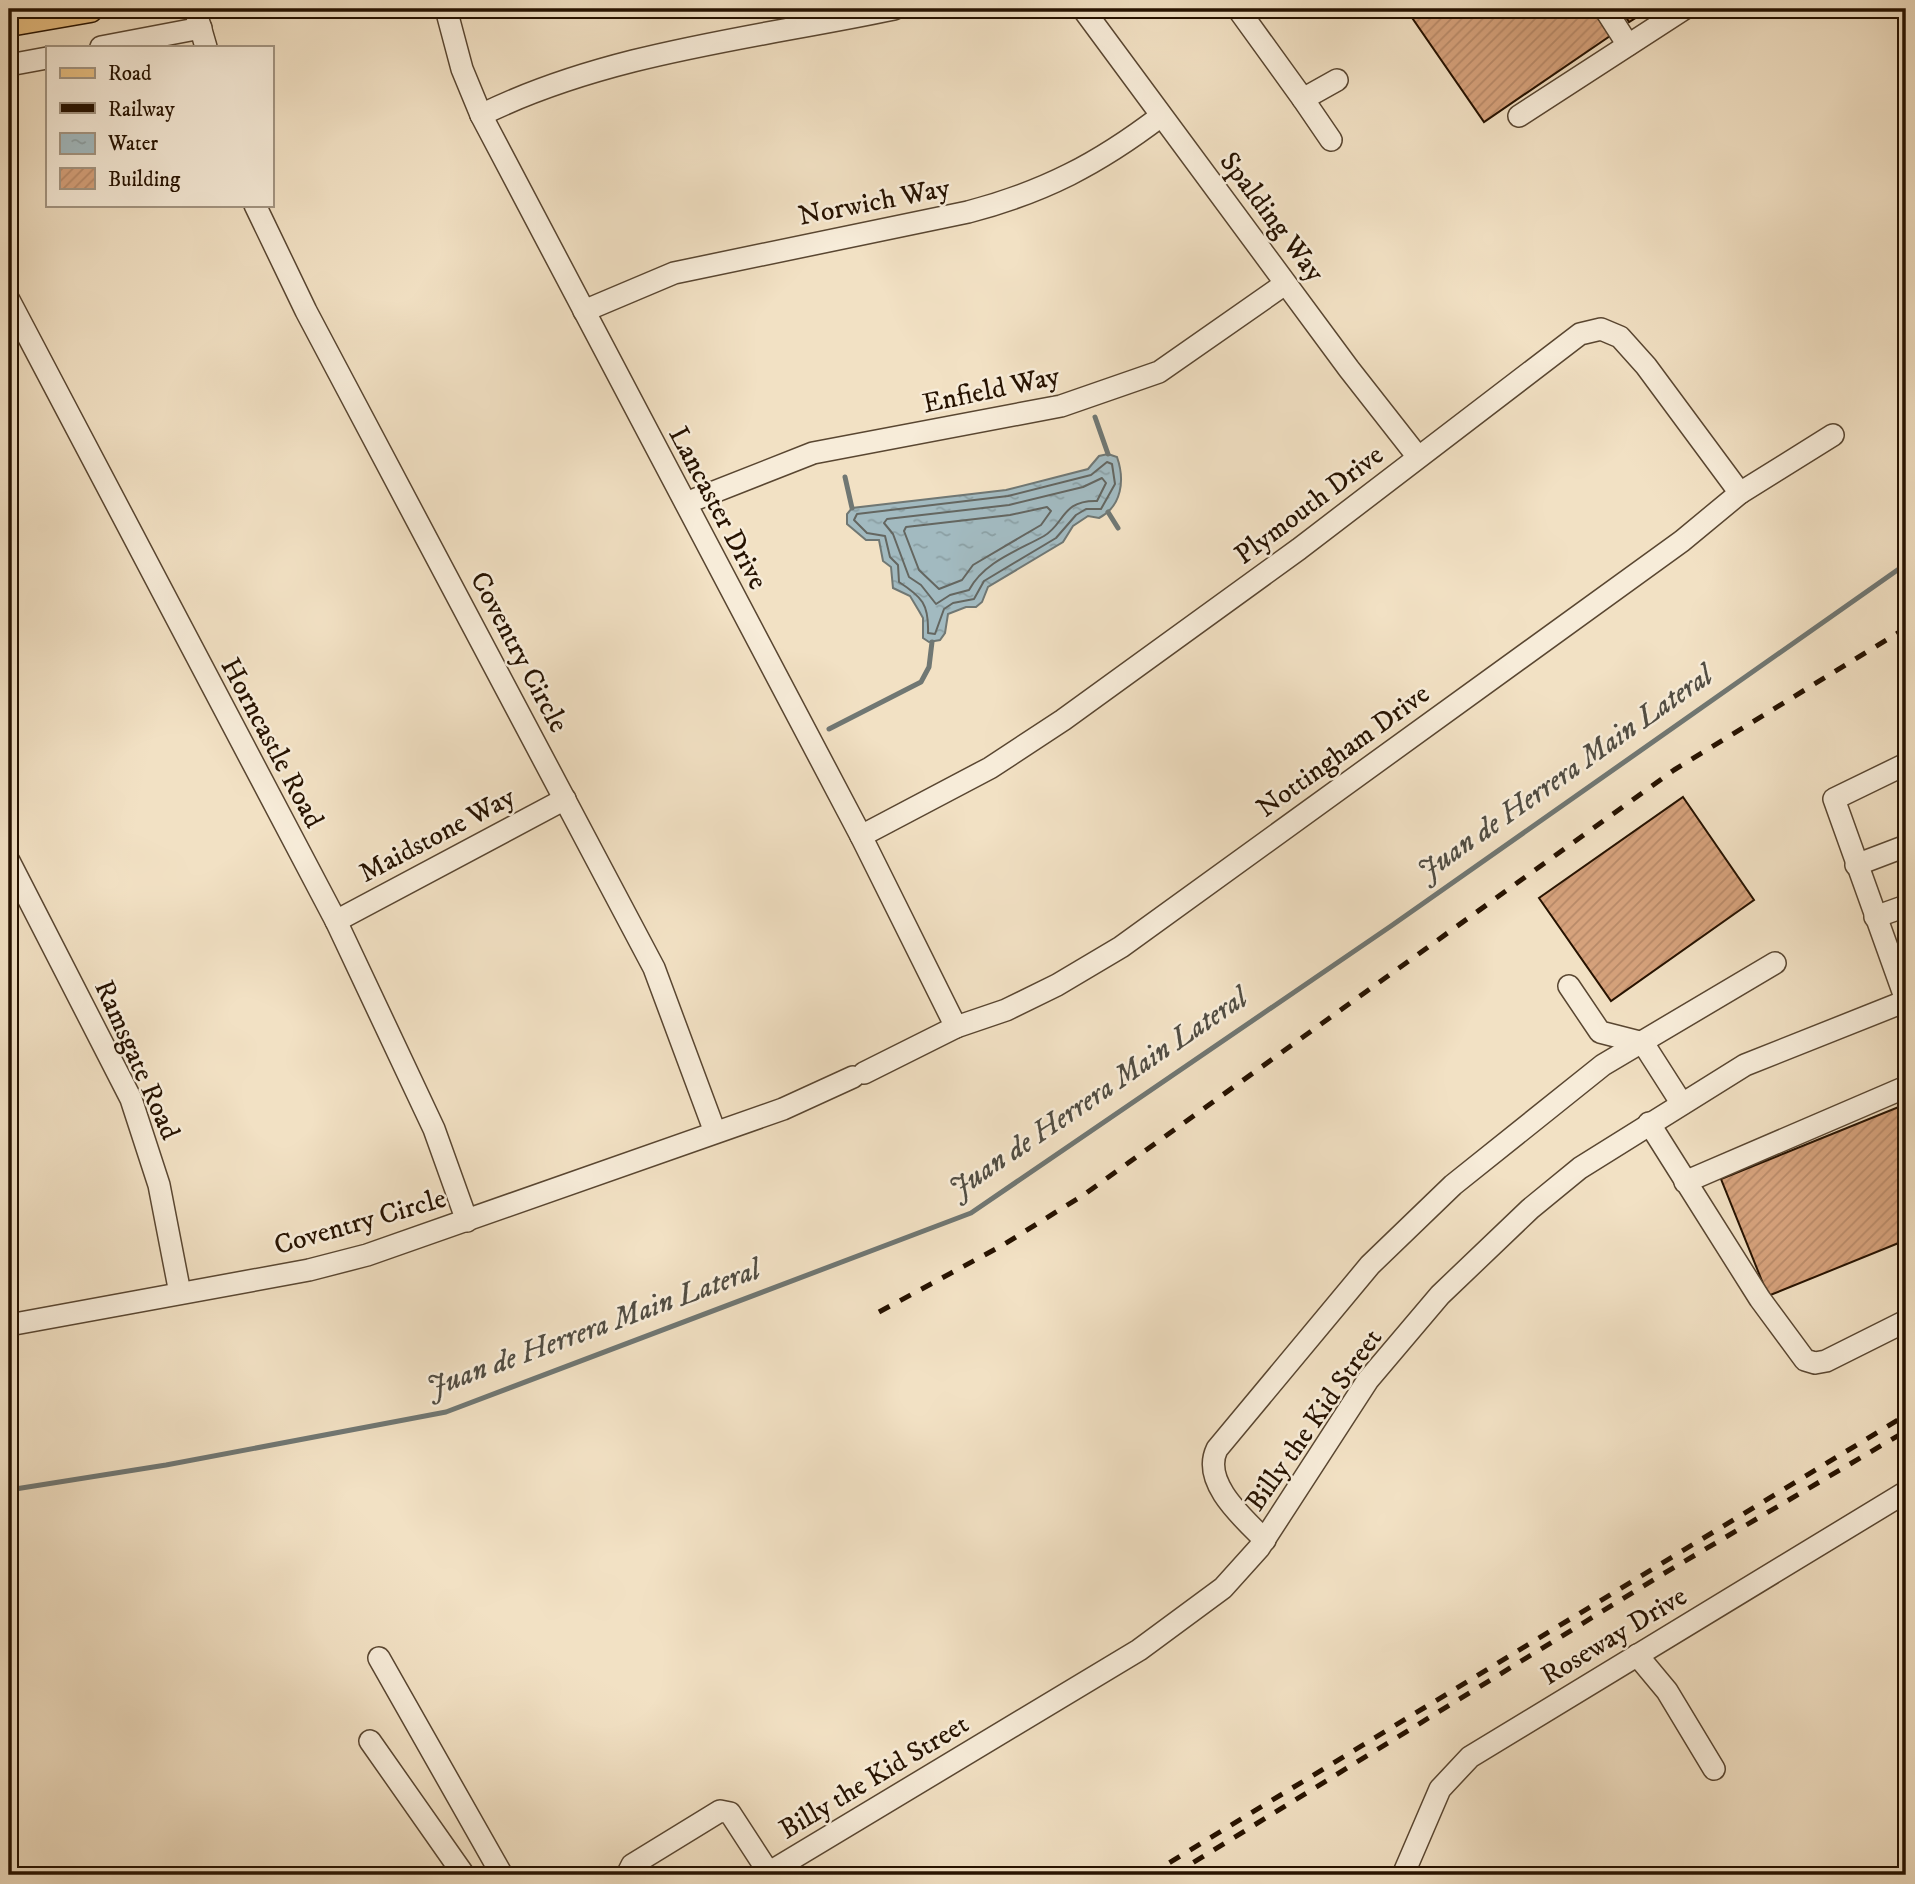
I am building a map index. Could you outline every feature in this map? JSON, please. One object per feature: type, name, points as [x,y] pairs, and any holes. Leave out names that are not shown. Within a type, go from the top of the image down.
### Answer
[{"type":"main road","points":[[9,23],[90,9]]},
{"type":"street","name":"Lancaster Drive","points":[[446,9],[462,69],[481,115],[861,836],[956,1027]]},
{"type":"street","points":[[481,115],[549,86],[615,66],[894,9]]},
{"type":"street","name":"Spalding Way","points":[[1083,9],[1285,284],[1418,457]]},
{"type":"street","points":[[1238,9],[1331,140]]},
{"type":"street","points":[[1605,9],[1628,45]]},
{"type":"street","points":[[1520,116],[1684,9]]},
{"type":"street","points":[[106,46],[201,28]]},
{"type":"street","points":[[9,65],[46,58]]},
{"type":"street","points":[[1303,99],[1337,80]]},
{"type":"street","name":"Norwich Way","points":[[584,310],[674,273],[968,212],[1015,199],[1101,159],[1161,116]]},
{"type":"street","name":"Coventry Circle","points":[[255,206],[306,311],[654,968],[715,1132]]},
{"type":"street","name":"Enfield Way","points":[[686,503],[813,453],[1061,406],[1159,372],[1285,284]]},
{"type":"street","name":"Horncastle Road","points":[[9,300],[336,921],[434,1129],[467,1221]]},
{"type":"street","name":"Plymouth Drive","points":[[861,836],[990,768],[1063,720],[1299,549],[1580,334],[1601,330],[1620,337],[1646,366],[1740,494]]},
{"type":"street","name":"Nottingham Drive","points":[[783,1109],[956,1027],[1006,1010],[1057,985],[1121,947],[1671,549],[1740,494],[1833,435]]},
{"type":"street","points":[[1906,764],[1834,799],[1906,1001]]},
{"type":"street","name":"Maidstone Way","points":[[336,921],[565,799]]},
{"type":"street","points":[[1856,865],[1906,846]]},
{"type":"street","name":"Ramsgate Road","points":[[9,861],[131,1099],[159,1185],[180,1293]]},
{"type":"street","points":[[1875,917],[1906,906]]},
{"type":"street","points":[[1265,1540],[1233,1508],[1211,1469],[1217,1448],[1370,1265],[1453,1185],[1603,1065],[1775,963]]},
{"type":"street","points":[[1569,986],[1600,1032],[1643,1043],[1682,1104]]},
{"type":"street","name":"Billy the Kid Street","points":[[767,1874],[1139,1650],[1223,1588],[1265,1540],[1368,1380],[1440,1295],[1530,1209],[1580,1168],[1745,1065],[1906,1001]]},
{"type":"street","points":[[1685,1182],[1906,1087]]},
{"type":"street","name":"Coventry Circle","points":[[9,1325],[309,1270],[367,1255],[783,1109]]},
{"type":"street","points":[[1649,1123],[1760,1299],[1805,1360],[1815,1363],[1826,1361],[1906,1321]]},
{"type":"street","name":"Roseway Drive","points":[[1403,1875],[1423,1823],[1440,1789],[1456,1770],[1505,1734],[1906,1492]]},
{"type":"street","points":[[1637,1655],[1667,1691],[1714,1769]]},
{"type":"street","points":[[379,1658],[502,1875]]},
{"type":"street","points":[[370,1741],[464,1875]]},
{"type":"street","points":[[627,1875],[632,1865],[720,1811],[730,1813],[767,1874]]},
{"type":"water","points":[[1108,454],[1117,457],[1121,475],[1120,492],[1113,507],[1099,518],[1088,516],[1073,526],[1063,542],[988,587],[982,602],[976,607],[966,607],[948,614],[945,633],[940,640],[929,642],[923,638],[923,618],[910,596],[893,588],[891,567],[883,561],[879,540],[866,540],[847,524],[847,514],[852,508],[1006,490],[1088,469],[1099,456]]},
{"type":"building","points":[[1406,9],[1592,9],[1610,36],[1484,122]]},
{"type":"building","points":[[1621,9],[1650,9],[1629,22]]},
{"type":"building","points":[[1683,797],[1754,900],[1611,1001],[1539,898]]},
{"type":"building","points":[[1906,1104],[1906,1240],[1768,1296],[1721,1179]]},
{"type":"waterway","points":[[1095,417],[1108,454]]},
{"type":"waterway","points":[[845,477],[852,508]]},
{"type":"waterway","points":[[1108,512],[1118,528]]},
{"type":"waterway","name":"Juan de Herrera Main Lateral","points":[[9,1490],[166,1465],[446,1412],[971,1213],[1391,926],[1906,564]]},
{"type":"waterway","points":[[829,729],[921,682],[929,667],[932,642]]},
{"type":"railway","points":[[879,1312],[1003,1245],[1085,1194],[1674,770],[1906,628]]},
{"type":"railway","points":[[1149,1875],[1906,1415]]},
{"type":"railway","points":[[1173,1875],[1663,1574],[1906,1431]]}]
